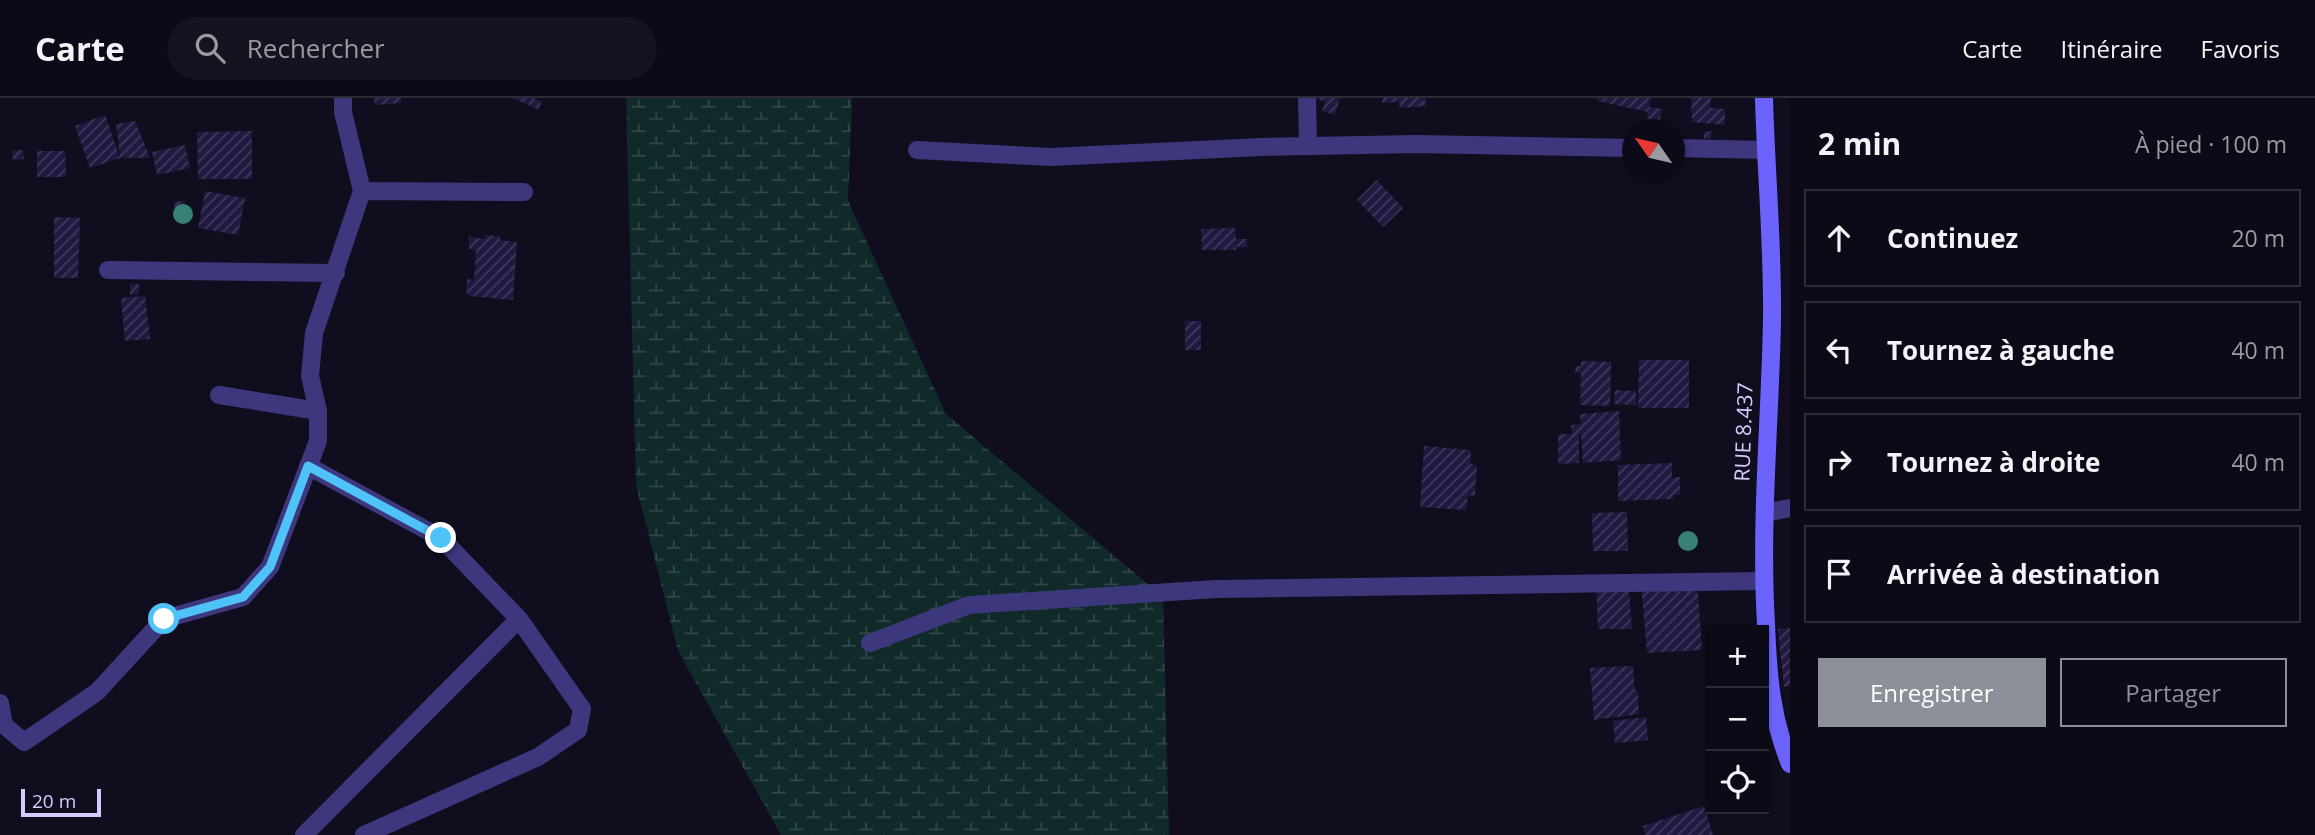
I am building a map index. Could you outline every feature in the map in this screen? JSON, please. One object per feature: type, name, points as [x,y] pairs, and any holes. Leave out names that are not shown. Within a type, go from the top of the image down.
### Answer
[{"type":"main road","name":"RUE 8.437","points":[[1764,98],[1772,320],[1763,581],[1769,687],[1777,729],[1790,764]]},
{"type":"street","points":[[0,703],[4,725],[24,742],[97,692],[164,619],[243,597],[270,567],[318,441],[318,411],[310,376],[314,333],[362,191],[343,112],[343,98]]},
{"type":"street","points":[[1307,98],[1308,146]]},
{"type":"street","points":[[917,150],[1051,157],[1416,144],[1622,148]]},
{"type":"street","points":[[1685,148],[1766,150]]},
{"type":"street","points":[[362,191],[524,192]]},
{"type":"street","points":[[107,270],[336,273]]},
{"type":"street","points":[[219,395],[318,411]]},
{"type":"street","points":[[308,466],[441,538],[519,619],[582,709],[578,730],[538,757],[365,835]]},
{"type":"street","points":[[1765,513],[1790,508]]},
{"type":"street","points":[[870,643],[969,605],[983,604],[1216,589],[1763,581]]},
{"type":"street","points":[[304,835],[519,619]]},
{"type":"green space","points":[[626,98],[852,98],[848,201],[946,414],[1163,597],[1169,835],[781,835],[678,651],[636,485]]},
{"type":"building","points":[[374,98],[401,98],[401,103],[375,105]]},
{"type":"building","points":[[513,98],[533,98],[541,102],[539,110]]},
{"type":"building","points":[[1315,98],[1340,98],[1335,115],[1322,111],[1325,102]]},
{"type":"building","points":[[1383,98],[1425,98],[1426,106],[1400,108],[1399,102],[1382,103]]},
{"type":"building","points":[[1598,98],[1651,98],[1649,107],[1662,109],[1660,119],[1647,119],[1648,112],[1597,101]]},
{"type":"building","points":[[1691,98],[1711,98],[1710,108],[1725,109],[1725,125],[1692,122]]},
{"type":"building","points":[[105,115],[120,158],[90,168],[75,126]]},
{"type":"building","points":[[135,121],[150,158],[120,158],[116,124]]},
{"type":"building","points":[[252,131],[252,179],[198,179],[197,132]]},
{"type":"building","points":[[1712,131],[1711,139],[1704,139],[1704,132]]},
{"type":"building","points":[[185,145],[190,168],[157,175],[152,152]]},
{"type":"building","points":[[23,150],[24,159],[13,160],[12,151]]},
{"type":"building","points":[[37,151],[65,151],[66,177],[37,177]]},
{"type":"building","points":[[1377,180],[1403,208],[1383,227],[1357,200]]},
{"type":"building","points":[[205,191],[245,198],[238,235],[198,228]]},
{"type":"building","points":[[185,201],[186,210],[175,211],[174,202]]},
{"type":"building","points":[[54,217],[80,218],[78,278],[54,278]]},
{"type":"building","points":[[1235,228],[1236,239],[1247,239],[1247,247],[1236,247],[1236,250],[1202,250],[1201,229]]},
{"type":"building","points":[[485,235],[500,236],[500,240],[517,242],[513,300],[469,296],[466,291],[467,279],[474,280],[476,250],[469,249],[469,237],[485,239]]},
{"type":"building","points":[[130,284],[139,284],[139,294],[130,295]]},
{"type":"building","points":[[145,296],[150,339],[125,341],[121,298]]},
{"type":"building","points":[[1185,321],[1201,321],[1201,350],[1185,350]]},
{"type":"building","points":[[1639,360],[1689,360],[1689,408],[1638,408]]},
{"type":"building","points":[[1581,361],[1611,362],[1610,406],[1580,405],[1581,373],[1575,373],[1576,366],[1581,366]]},
{"type":"building","points":[[1615,390],[1636,391],[1636,405],[1614,404]]},
{"type":"building","points":[[1619,411],[1621,460],[1583,463],[1579,434],[1579,463],[1558,464],[1558,434],[1572,434],[1571,425],[1581,424],[1580,414]]},
{"type":"building","points":[[1424,446],[1471,450],[1470,464],[1477,465],[1475,496],[1468,495],[1466,510],[1420,507]]},
{"type":"building","points":[[1672,463],[1672,478],[1680,477],[1680,495],[1673,495],[1673,499],[1618,501],[1618,465]]},
{"type":"building","points":[[1627,512],[1628,551],[1593,551],[1592,513]]},
{"type":"building","points":[[1628,578],[1632,629],[1598,629],[1596,580]]},
{"type":"building","points":[[1697,578],[1702,650],[1647,653],[1641,583]]},
{"type":"building","points":[[1790,628],[1790,686],[1784,687],[1778,629]]},
{"type":"building","points":[[1633,666],[1639,714],[1594,720],[1590,668]]},
{"type":"building","points":[[1646,717],[1648,740],[1615,743],[1613,721]]},
{"type":"building","points":[[1704,806],[1713,835],[1645,835],[1643,826]]},
{"type":"route","points":[[164,619],[243,597],[270,567],[308,466],[441,538]]}]
